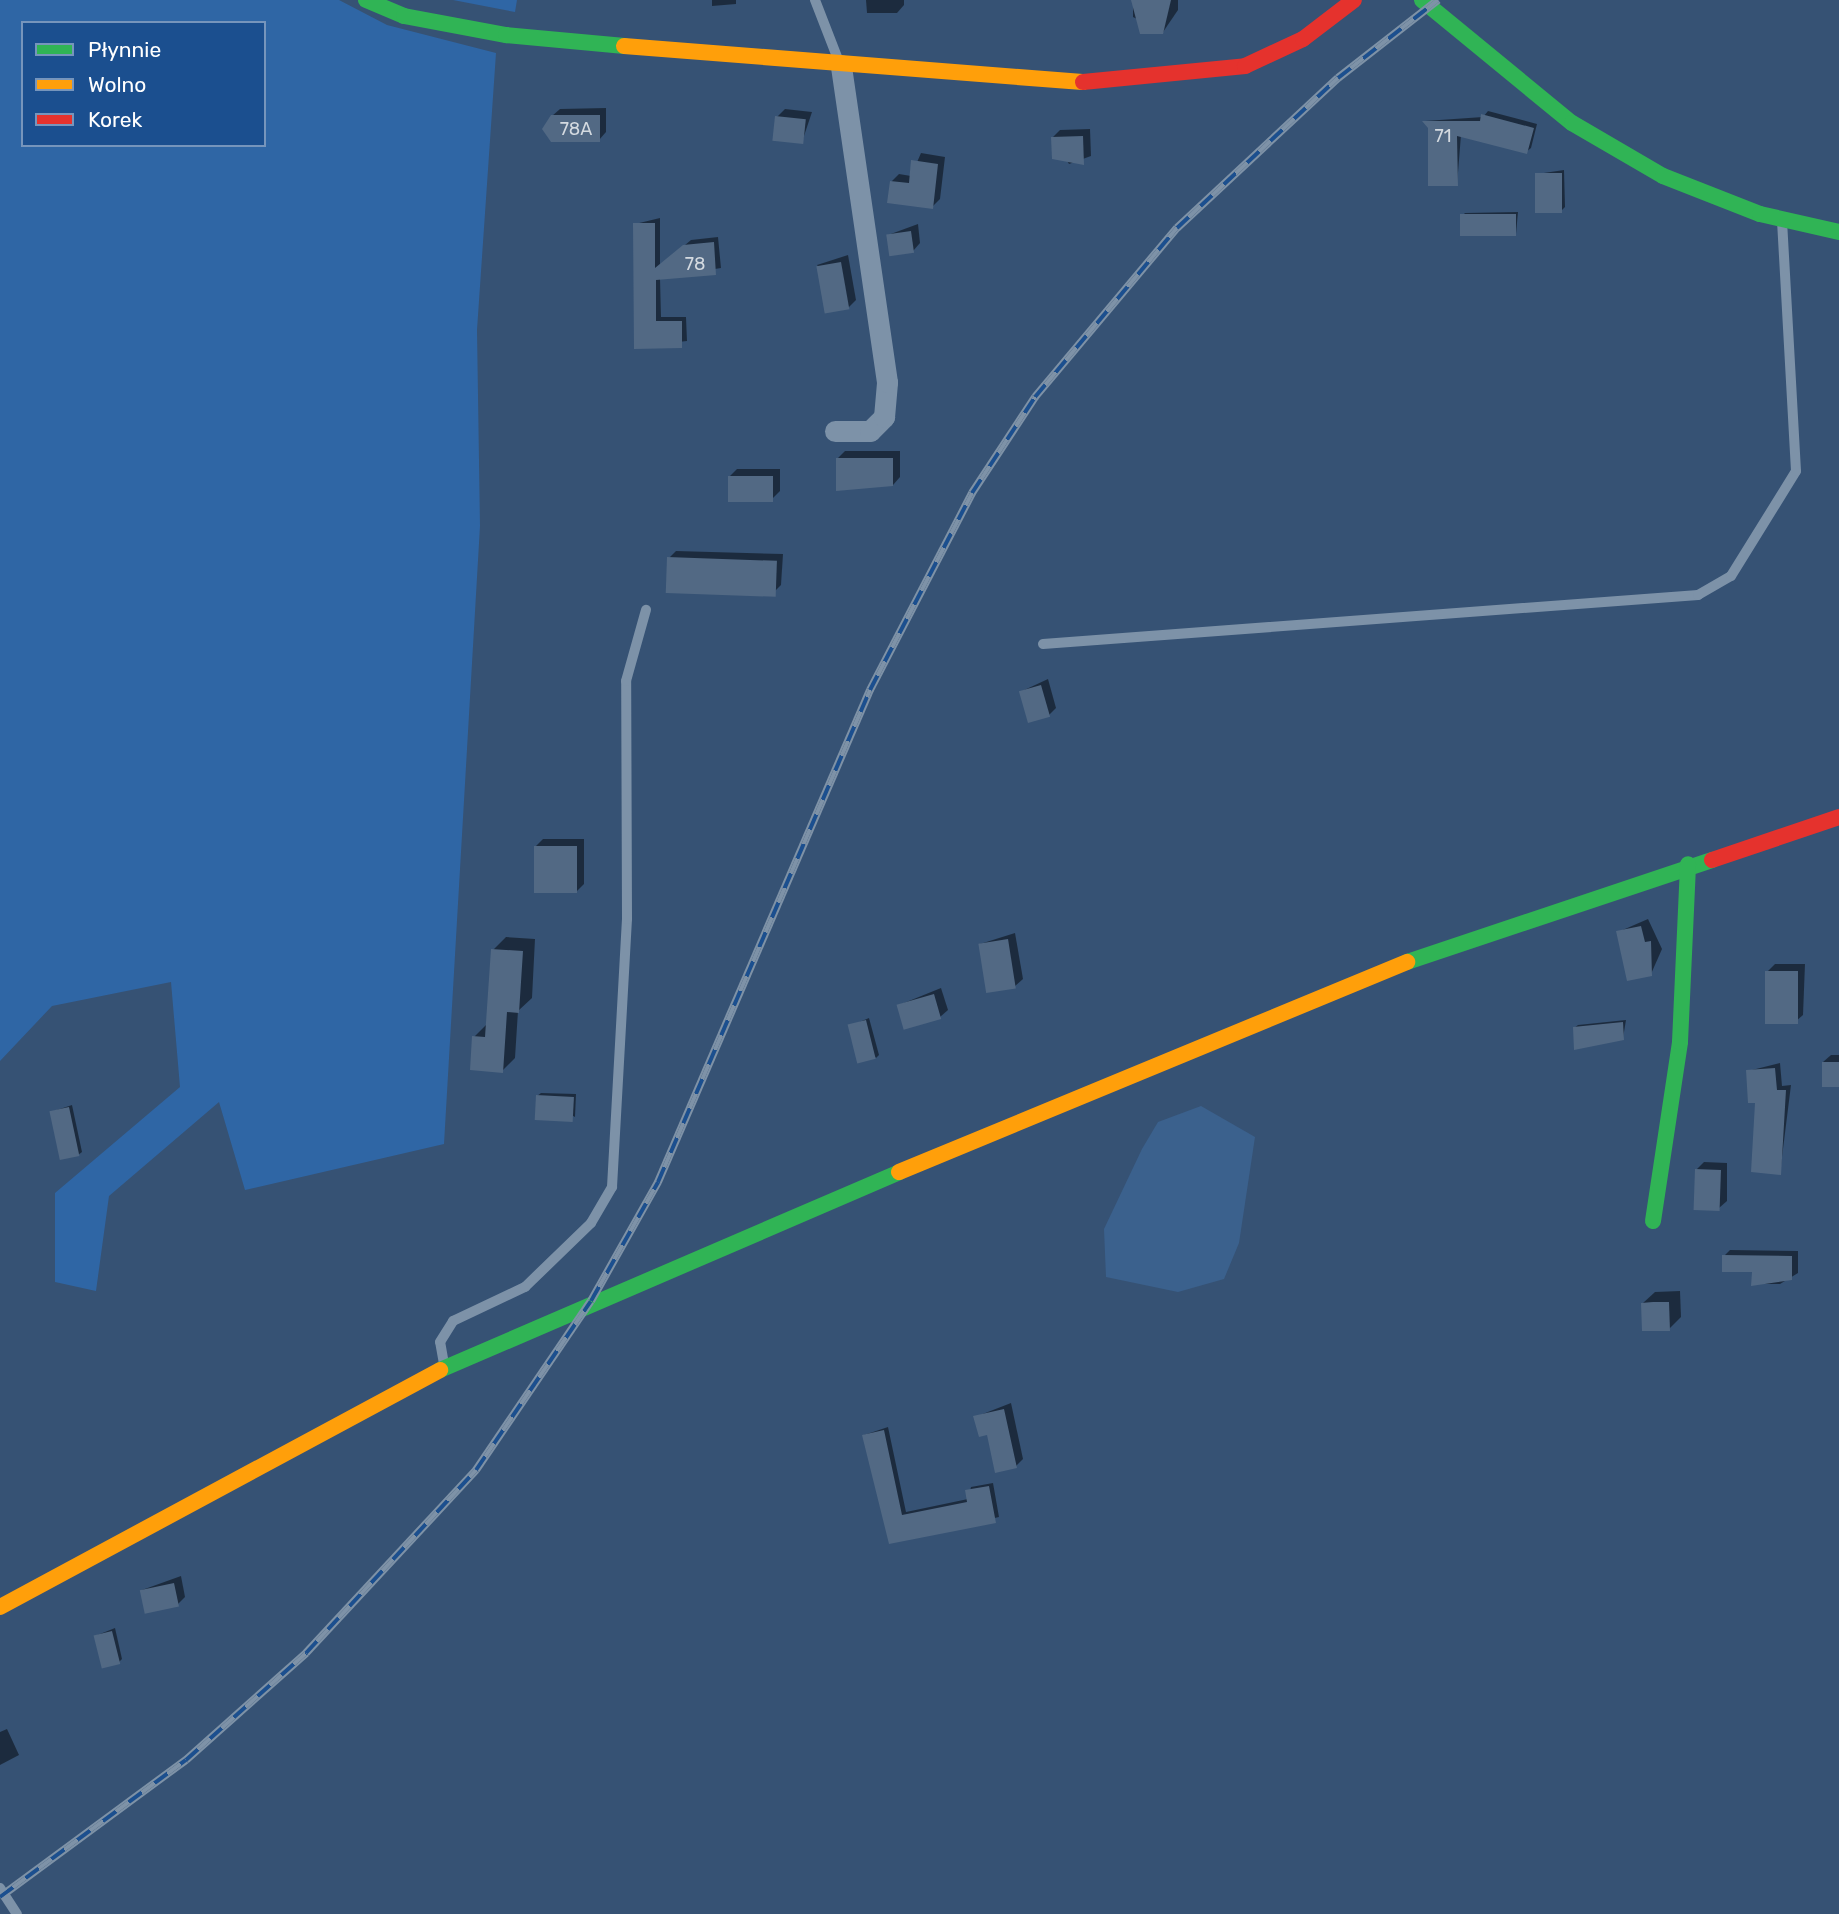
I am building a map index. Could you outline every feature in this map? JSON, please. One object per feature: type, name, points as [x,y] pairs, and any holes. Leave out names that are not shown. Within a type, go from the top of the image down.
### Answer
[{"type":"street","points":[[366,0],[404,16],[506,35],[1001,80],[1175,78],[1245,66],[1303,38],[1354,0]]},
{"type":"street","points":[[1422,0],[1572,123],[1663,176],[1782,219],[1839,232]]},
{"type":"street","points":[[835,431],[870,431],[884,417],[887,383],[841,65]]},
{"type":"street","points":[[0,1607],[445,1366],[1222,1033],[1475,934],[1839,817]]},
{"type":"street","points":[[1653,1221],[1680,1042],[1688,864]]},
{"type":"lane","points":[[815,0],[841,65]]},
{"type":"lane","points":[[1043,644],[1698,596],[1731,576],[1796,471],[1782,219]]},
{"type":"lane","points":[[445,1366],[440,1342],[453,1321],[525,1287],[591,1223],[612,1188],[627,919],[626,681],[646,610]]},
{"type":"lane","points":[[0,1888],[17,1914]]},
{"type":"shaded area","points":[[0,0],[339,0],[387,25],[496,53],[477,330],[480,526],[444,1144],[245,1190],[219,1102],[109,1196],[96,1291],[55,1282],[55,1193],[180,1087],[171,982],[52,1006],[0,1061]]},
{"type":"shaded area","points":[[453,0],[517,0],[515,12]]},
{"type":"shaded area","points":[[1201,1106],[1255,1137],[1239,1243],[1224,1279],[1178,1292],[1106,1277],[1104,1229],[1142,1149],[1158,1122]]},
{"type":"building","points":[[1131,0],[1171,0],[1163,34],[1140,34]]},
{"type":"building","points":[[1481,114],[1534,128],[1527,154],[1457,136],[1458,186],[1428,186],[1428,128],[1422,121],[1480,121]]},
{"type":"building","points":[[551,115],[600,115],[600,142],[551,142],[542,129]]},
{"type":"building","points":[[775,116],[806,119],[803,144],[772,141]]},
{"type":"building","points":[[1083,136],[1084,165],[1052,159],[1051,137]]},
{"type":"building","points":[[911,160],[938,164],[933,209],[887,203],[890,181],[909,183]]},
{"type":"building","points":[[1535,173],[1562,173],[1562,213],[1535,213]]},
{"type":"building","points":[[1460,214],[1516,214],[1516,236],[1460,236]]},
{"type":"building","points":[[633,223],[655,223],[655,268],[683,245],[714,242],[716,275],[656,280],[656,321],[682,321],[682,348],[634,349]]},
{"type":"building","points":[[911,231],[914,253],[889,256],[886,234]]},
{"type":"building","points":[[841,262],[849,309],[825,314],[816,266]]},
{"type":"building","points":[[836,458],[893,458],[893,486],[836,491]]},
{"type":"building","points":[[728,476],[773,476],[773,502],[728,502]]},
{"type":"building","points":[[667,557],[777,561],[776,597],[666,593]]},
{"type":"building","points":[[1041,685],[1050,717],[1028,723],[1019,691]]},
{"type":"building","points":[[534,846],[577,846],[577,893],[534,893]]},
{"type":"building","points":[[1641,926],[1645,942],[1651,941],[1652,976],[1627,981],[1616,931]]},
{"type":"building","points":[[1008,939],[1016,988],[986,993],[978,944]]},
{"type":"building","points":[[491,949],[523,951],[519,1013],[507,1012],[503,1073],[470,1070],[472,1036],[485,1037]]},
{"type":"building","points":[[1765,971],[1798,971],[1798,1024],[1765,1024]]},
{"type":"building","points":[[934,994],[941,1019],[904,1030],[897,1005]]},
{"type":"building","points":[[866,1020],[876,1059],[857,1063],[848,1025]]},
{"type":"building","points":[[1623,1022],[1624,1040],[1574,1050],[1573,1027]]},
{"type":"building","points":[[1822,1062],[1839,1062],[1839,1087],[1822,1087]]},
{"type":"building","points":[[1775,1068],[1777,1090],[1786,1090],[1781,1175],[1751,1172],[1755,1103],[1748,1103],[1746,1070]]},
{"type":"building","points":[[536,1095],[574,1097],[573,1122],[535,1120]]},
{"type":"building","points":[[69,1107],[79,1156],[60,1160],[49,1111]]},
{"type":"building","points":[[1695,1169],[1721,1170],[1720,1211],[1694,1210]]},
{"type":"building","points":[[1722,1255],[1792,1256],[1792,1280],[1751,1286],[1752,1272],[1722,1272]]},
{"type":"building","points":[[1669,1302],[1670,1331],[1642,1331],[1641,1303]]},
{"type":"building","points":[[1004,1409],[1017,1468],[995,1473],[987,1435],[979,1437],[973,1416]]},
{"type":"building","points":[[884,1430],[902,1515],[967,1502],[965,1490],[989,1486],[996,1523],[889,1544],[862,1435]]},
{"type":"building","points":[[174,1583],[179,1606],[145,1614],[140,1590]]},
{"type":"building","points":[[112,1631],[120,1664],[102,1669],[94,1636]]},
{"type":"railway","points":[[0,1897],[186,1760],[306,1653],[476,1470],[591,1301],[658,1182],[870,690],[972,493],[1035,397],[1177,228],[1338,78],[1438,0]]},
{"type":"traffic: fast","points":[[366,0],[404,16],[506,35],[624,46]]},
{"type":"traffic: fast","points":[[1422,0],[1572,123],[1663,176],[1760,214],[1839,232]]},
{"type":"traffic: fast","points":[[1407,962],[1712,860]]},
{"type":"traffic: fast","points":[[1653,1221],[1680,1042],[1688,864]]},
{"type":"traffic: fast","points":[[440,1370],[899,1172]]},
{"type":"traffic: slow","points":[[624,46],[1083,82]]},
{"type":"traffic: slow","points":[[899,1172],[1407,962]]},
{"type":"traffic: slow","points":[[0,1607],[440,1370]]},
{"type":"traffic: jam","points":[[1083,82],[1245,66],[1303,39],[1354,0]]},
{"type":"traffic: jam","points":[[1712,860],[1839,817]]}]
